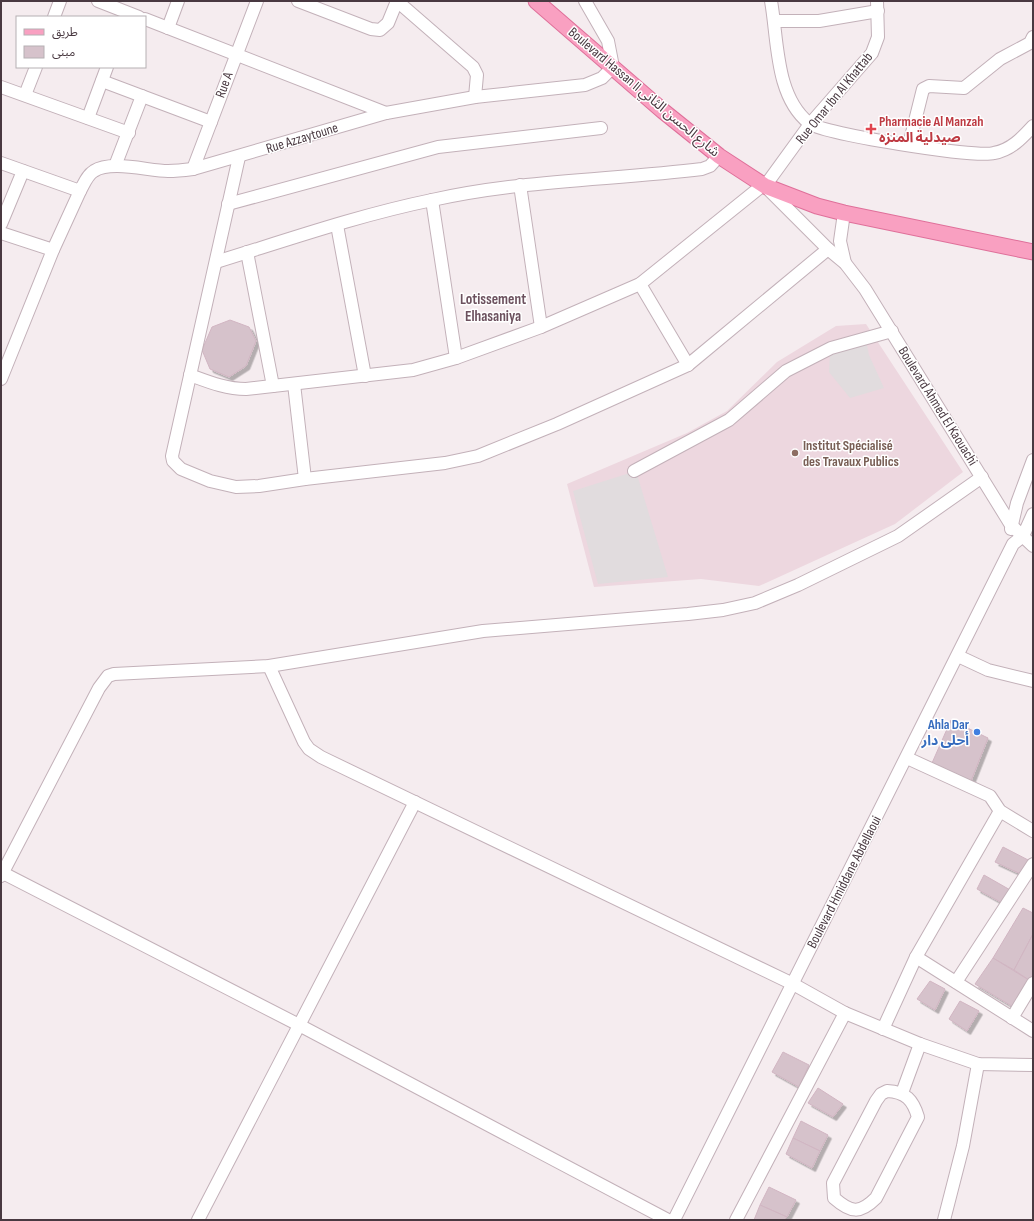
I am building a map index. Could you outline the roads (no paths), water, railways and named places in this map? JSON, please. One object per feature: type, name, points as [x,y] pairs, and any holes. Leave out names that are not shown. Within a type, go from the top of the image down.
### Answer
[{"type":"main road","name":"Boulevard Hassan II شارع الحسن الثاني","points":[[543,3],[663,111],[719,156],[764,185],[818,206],[844,213],[1033,252]]},
{"type":"street","points":[[54,16],[60,1]]},
{"type":"street","points":[[98,1],[131,16]]},
{"type":"street","points":[[168,28],[178,1]]},
{"type":"street","name":"Rue A","points":[[193,169],[257,1]]},
{"type":"street","points":[[298,1],[371,29],[380,30],[388,23],[397,1],[473,67],[477,75],[475,97]]},
{"type":"street","points":[[585,1],[608,41],[613,67]]},
{"type":"street","points":[[771,1],[781,68],[790,98],[810,124],[868,138],[979,154],[992,154],[1006,150],[1033,126]]},
{"type":"street","points":[[774,21],[818,21],[877,6]]},
{"type":"street","name":"Rue Omar Ibn Al Khattab","points":[[190,374],[217,385],[233,389],[294,384],[413,370],[456,358],[541,327],[640,284],[764,185],[810,124],[872,53],[878,37],[877,6]]},
{"type":"street","points":[[146,19],[386,113]]},
{"type":"street","points":[[909,145],[923,89],[929,86],[964,88],[1000,59],[1032,41]]},
{"type":"street","name":"Rue Azzaytoune","points":[[1,379],[53,250],[87,177],[94,171],[115,166],[169,171],[193,169],[239,157],[386,113],[475,97],[585,85],[602,78],[613,67]]},
{"type":"street","points":[[25,95],[36,68]]},
{"type":"street","points":[[88,118],[107,68]]},
{"type":"street","points":[[102,82],[211,122]]},
{"type":"street","points":[[1,87],[130,133]]},
{"type":"street","points":[[115,166],[130,133],[142,96]]},
{"type":"street","points":[[228,204],[438,147],[601,128]]},
{"type":"street","points":[[216,262],[337,225],[432,200],[520,185],[702,169],[710,166],[719,156]]},
{"type":"street","points":[[239,157],[172,456],[173,461],[181,468],[210,481],[236,486],[259,486],[305,479],[445,464],[478,456],[557,424],[688,365],[828,248]]},
{"type":"street","points":[[1,163],[80,191]]},
{"type":"street","points":[[1,224],[23,171]]},
{"type":"street","points":[[520,185],[541,327]]},
{"type":"street","name":"Boulevard Ahmed El Kaouachi","points":[[764,185],[845,263],[892,331],[1011,524],[1033,546]]},
{"type":"street","points":[[432,200],[456,358]]},
{"type":"street","name":"Boulevard Ahmed El Kaouachi","points":[[844,213],[840,241],[845,263]]},
{"type":"street","points":[[337,225],[366,376]]},
{"type":"street","points":[[1,233],[53,250]]},
{"type":"street","points":[[247,252],[273,386]]},
{"type":"street","points":[[640,284],[688,365]]},
{"type":"street","points":[[634,471],[729,420],[786,371],[831,348],[892,331]]},
{"type":"street","points":[[294,384],[305,479]]},
{"type":"street","points":[[1013,544],[1011,524],[1033,460]]},
{"type":"street","points":[[668,1220],[299,1025],[2,874],[100,688],[108,676],[114,674],[269,666],[483,631],[688,614],[723,610],[755,603],[798,585],[898,536],[982,477]]},
{"type":"street","name":"Boulevard Hmiddane Abdellaoui","points":[[674,1220],[1013,544],[1023,536],[1033,514]]},
{"type":"street","points":[[958,656],[988,670],[1033,681]]},
{"type":"street","points":[[269,666],[304,742],[309,749],[321,757],[793,984],[845,1013],[920,1044],[978,1064],[1033,1065]]},
{"type":"street","points":[[907,758],[990,796],[1000,811],[1033,832]]},
{"type":"street","points":[[198,1220],[415,802]]},
{"type":"street","points":[[883,1029],[916,958],[1000,811]]},
{"type":"street","points":[[956,982],[1033,864]]},
{"type":"street","points":[[916,958],[1033,1031]]},
{"type":"street","points":[[1012,1018],[1033,984]]},
{"type":"street","points":[[736,1220],[845,1013]]},
{"type":"street","points":[[902,1093],[920,1044]]},
{"type":"street","points":[[944,1220],[963,1146],[978,1064]]},
{"type":"street","points":[[888,1091],[902,1093],[910,1098],[918,1117],[876,1198],[867,1207],[861,1210],[853,1210],[842,1205],[834,1198],[833,1183],[869,1112],[880,1094],[888,1091]]},
{"type":"place","name":"Pharmacie Al Manzah صيدلية المنزه","points":[[871,129]]},
{"type":"place","name":"Institut Spécialisé des Travaux Publics","points":[[795,453]]},
{"type":"place","name":"Ahla Dar أحلى دار","points":[[977,732]]},
{"type":"district","name":"Lotissement Elhasaniya","points":[[493,308]]}]
